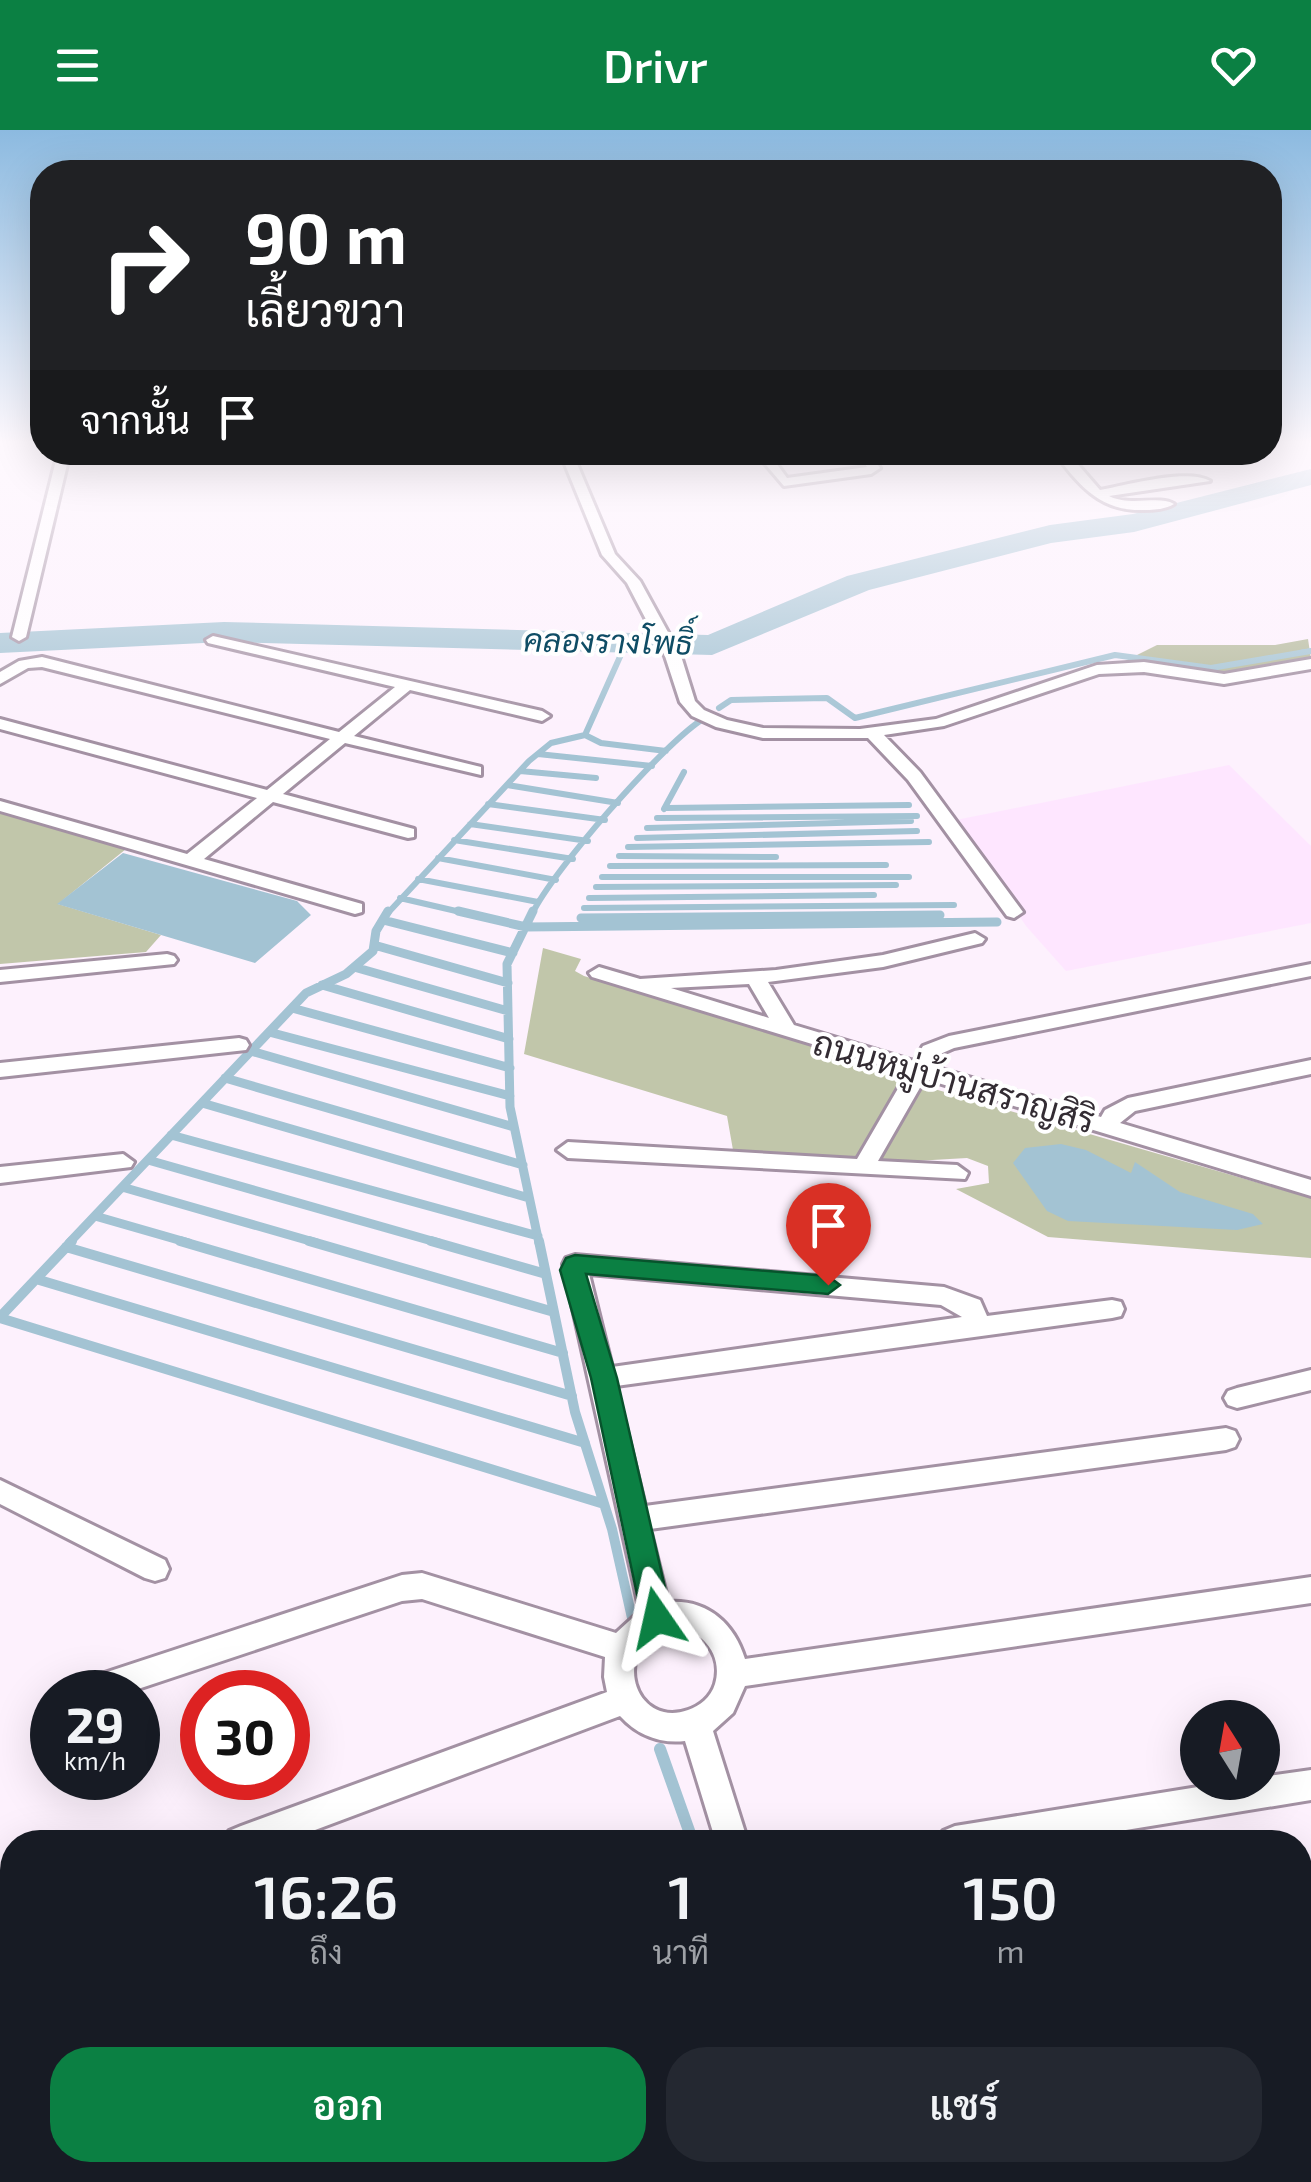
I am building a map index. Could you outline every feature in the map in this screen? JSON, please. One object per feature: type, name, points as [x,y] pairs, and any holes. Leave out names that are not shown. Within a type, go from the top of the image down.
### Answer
[{"type":"street","points":[[19,637],[43,540]]},
{"type":"street","points":[[603,540],[609,555],[633,581],[661,633],[688,702],[698,713],[722,724],[805,736],[873,733],[938,723],[1097,670],[1144,667],[1224,679],[1311,664]]},
{"type":"street","points":[[0,618],[25,616]]},
{"type":"street","points":[[213,640],[542,716]]},
{"type":"street","points":[[0,678],[24,664],[42,662],[475,771]]},
{"type":"street","points":[[190,861],[407,685]]},
{"type":"street","points":[[0,724],[408,833]]},
{"type":"street","points":[[873,733],[914,776],[1014,912]]},
{"type":"street","points":[[0,806],[355,908]]},
{"type":"street","points":[[632,985],[755,977],[883,961],[975,940]]},
{"type":"street","points":[[0,976],[167,960]]},
{"type":"street","points":[[864,1166],[930,1051],[949,1043],[1311,970]]},
{"type":"street","name":"ถนนหมู่บ้านสราญสิริ","points":[[599,974],[1311,1188]]},
{"type":"street","points":[[755,977],[788,1033]]},
{"type":"street","points":[[0,1070],[239,1044]]},
{"type":"street","points":[[1106,1127],[1113,1115],[1128,1106],[1311,1067]]},
{"type":"street","points":[[568,1150],[957,1174]]},
{"type":"street","points":[[0,1175],[123,1162]]},
{"type":"street","points":[[657,1618],[604,1378],[572,1270],[575,1264],[944,1296],[971,1307],[976,1320],[962,1331]]},
{"type":"street","points":[[604,1378],[1112,1308]]},
{"type":"street","points":[[1237,1398],[1311,1380]]},
{"type":"street","points":[[637,1519],[1226,1438]]},
{"type":"street","points":[[0,1492],[155,1569]]},
{"type":"street","points":[[155,1670],[402,1588],[422,1586],[621,1648]]},
{"type":"street","points":[[735,1674],[1311,1590]]},
{"type":"street","points":[[657,1618],[694,1620],[724,1640],[735,1674],[730,1692],[720,1707],[694,1722],[665,1724],[646,1718],[625,1700],[615,1673],[621,1648],[639,1626],[657,1618]]},
{"type":"street","points":[[273,1830],[625,1700]]},
{"type":"street","points":[[694,1722],[728,1830]]},
{"type":"street","points":[[1031,1830],[1311,1786]]},
{"type":"shaded area","points":[[1229,765],[1311,846],[1311,923],[1066,971],[1026,926],[956,820]]},
{"type":"green space","points":[[1308,639],[1311,659],[1206,675],[1125,661],[1157,645],[1275,645]]},
{"type":"green space","points":[[0,812],[126,849],[58,904],[161,935],[146,952],[0,964]]},
{"type":"green space","points":[[543,948],[581,959],[575,971],[584,976],[878,1066],[924,1086],[1311,1198],[1311,1258],[1048,1237],[956,1189],[989,1183],[988,1166],[967,1158],[915,1161],[733,1150],[727,1116],[524,1054]]},
{"type":"water","points":[[123,853],[297,901],[311,915],[255,963],[57,904]]},
{"type":"water","points":[[1061,1144],[1086,1150],[1131,1173],[1135,1162],[1180,1192],[1253,1214],[1263,1224],[1237,1230],[1068,1221],[1047,1211],[1013,1163],[1025,1148]]},
{"type":"waterway","name":"คลองรางโพธิ์","points":[[0,643],[224,632],[712,645],[858,583],[1027,540]]},
{"type":"waterway","name":"คลองรางโพธิ์","points":[[623,650],[627,642]]},
{"type":"waterway","points":[[585,735],[623,650]]},
{"type":"waterway","points":[[719,708],[731,700],[827,698],[855,718],[1115,655],[1211,668],[1311,651],[1302,652]]},
{"type":"waterway","points":[[666,751],[700,721]]},
{"type":"waterway","points":[[489,804],[551,743],[585,735]]},
{"type":"waterway","points":[[585,735],[601,743],[666,751]]},
{"type":"waterway","points":[[652,766],[666,751]]},
{"type":"waterway","points":[[538,754],[652,766]]},
{"type":"waterway","points":[[617,803],[652,766]]},
{"type":"waterway","points":[[520,771],[596,778]]},
{"type":"waterway","points":[[664,809],[684,772]]},
{"type":"waterway","points":[[507,785],[617,803]]},
{"type":"waterway","points":[[602,820],[617,803]]},
{"type":"waterway","points":[[470,824],[489,804]]},
{"type":"waterway","points":[[489,804],[602,820]]},
{"type":"waterway","points":[[666,808],[909,805]]},
{"type":"waterway","points":[[657,818],[917,816]]},
{"type":"waterway","points":[[585,841],[602,820]]},
{"type":"waterway","points":[[647,828],[911,821]]},
{"type":"waterway","points":[[455,840],[470,824]]},
{"type":"waterway","points":[[470,824],[585,841]]},
{"type":"waterway","points":[[637,838],[917,831]]},
{"type":"waterway","points":[[439,858],[455,840]]},
{"type":"waterway","points":[[455,840],[570,859]]},
{"type":"waterway","points":[[570,859],[585,841]]},
{"type":"waterway","points":[[628,847],[929,842]]},
{"type":"waterway","points":[[619,856],[776,857]]},
{"type":"waterway","points":[[419,879],[439,858]]},
{"type":"waterway","points":[[439,858],[554,880]]},
{"type":"waterway","points":[[554,880],[570,859]]},
{"type":"waterway","points":[[610,866],[886,865]]},
{"type":"waterway","points":[[602,877],[909,877]]},
{"type":"waterway","points":[[402,898],[419,879]]},
{"type":"waterway","points":[[419,879],[538,902]]},
{"type":"waterway","points":[[532,914],[554,880]]},
{"type":"waterway","points":[[596,887],[896,885]]},
{"type":"waterway","points":[[589,898],[874,895]]},
{"type":"waterway","points":[[387,914],[402,898]]},
{"type":"waterway","points":[[402,898],[469,914]]},
{"type":"waterway","points":[[584,908],[954,905]]},
{"type":"waterway","points":[[354,967],[373,951],[376,931],[388,911]]},
{"type":"waterway","points":[[458,911],[525,927]]},
{"type":"waterway","points":[[525,927],[533,911]]},
{"type":"waterway","points":[[581,918],[940,915]]},
{"type":"waterway","points":[[383,920],[512,953]]},
{"type":"waterway","points":[[525,927],[997,922]]},
{"type":"waterway","points":[[512,953],[525,927]]},
{"type":"waterway","points":[[374,945],[507,983]]},
{"type":"waterway","points":[[507,983],[507,964],[512,953]]},
{"type":"waterway","points":[[323,985],[354,967]]},
{"type":"waterway","points":[[354,967],[508,1011]]},
{"type":"waterway","points":[[507,983],[508,1011]]},
{"type":"waterway","points":[[269,1032],[306,993],[323,985]]},
{"type":"waterway","points":[[323,985],[509,1039]]},
{"type":"waterway","points":[[292,1008],[509,1068]]},
{"type":"waterway","points":[[508,1011],[509,1039]]},
{"type":"waterway","points":[[251,1051],[269,1032]]},
{"type":"waterway","points":[[269,1032],[510,1096]]},
{"type":"waterway","points":[[509,1039],[509,1068]]},
{"type":"waterway","points":[[225,1078],[251,1051]]},
{"type":"waterway","points":[[251,1051],[514,1127]]},
{"type":"waterway","points":[[509,1068],[510,1096]]},
{"type":"waterway","points":[[171,1135],[225,1078]]},
{"type":"waterway","points":[[225,1078],[522,1165]]},
{"type":"waterway","points":[[510,1096],[522,1165]]},
{"type":"waterway","points":[[202,1103],[529,1198]]},
{"type":"waterway","points":[[122,1187],[171,1135]]},
{"type":"waterway","points":[[171,1135],[537,1236]]},
{"type":"waterway","points":[[148,1160],[439,1243]]},
{"type":"waterway","points":[[522,1165],[537,1236]]},
{"type":"waterway","points":[[69,1243],[122,1187]]},
{"type":"waterway","points":[[122,1187],[317,1243]]},
{"type":"waterway","points":[[95,1216],[189,1243]]},
{"type":"waterway","points":[[537,1236],[539,1243]]},
{"type":"waterway","points":[[66,1247],[72,1241]]},
{"type":"waterway","points":[[180,1241],[563,1353]]},
{"type":"waterway","points":[[309,1241],[554,1312]]},
{"type":"waterway","points":[[431,1241],[546,1274]]},
{"type":"waterway","points":[[539,1241],[546,1274]]},
{"type":"waterway","points":[[36,1279],[66,1247]]},
{"type":"waterway","points":[[66,1247],[572,1396]]},
{"type":"waterway","points":[[546,1274],[554,1312]]},
{"type":"waterway","points":[[0,1317],[36,1279]]},
{"type":"waterway","points":[[36,1279],[585,1443]]},
{"type":"waterway","points":[[554,1312],[563,1353]]},
{"type":"waterway","points":[[0,1318],[604,1504]]},
{"type":"waterway","points":[[563,1353],[572,1396]]},
{"type":"waterway","points":[[572,1396],[585,1443]]},
{"type":"waterway","points":[[585,1443],[612,1529],[632,1618]]},
{"type":"waterway","points":[[660,1749],[689,1830]]},
{"type":"route","points":[[657,1618],[604,1378],[572,1270],[575,1264],[828,1285]]}]
